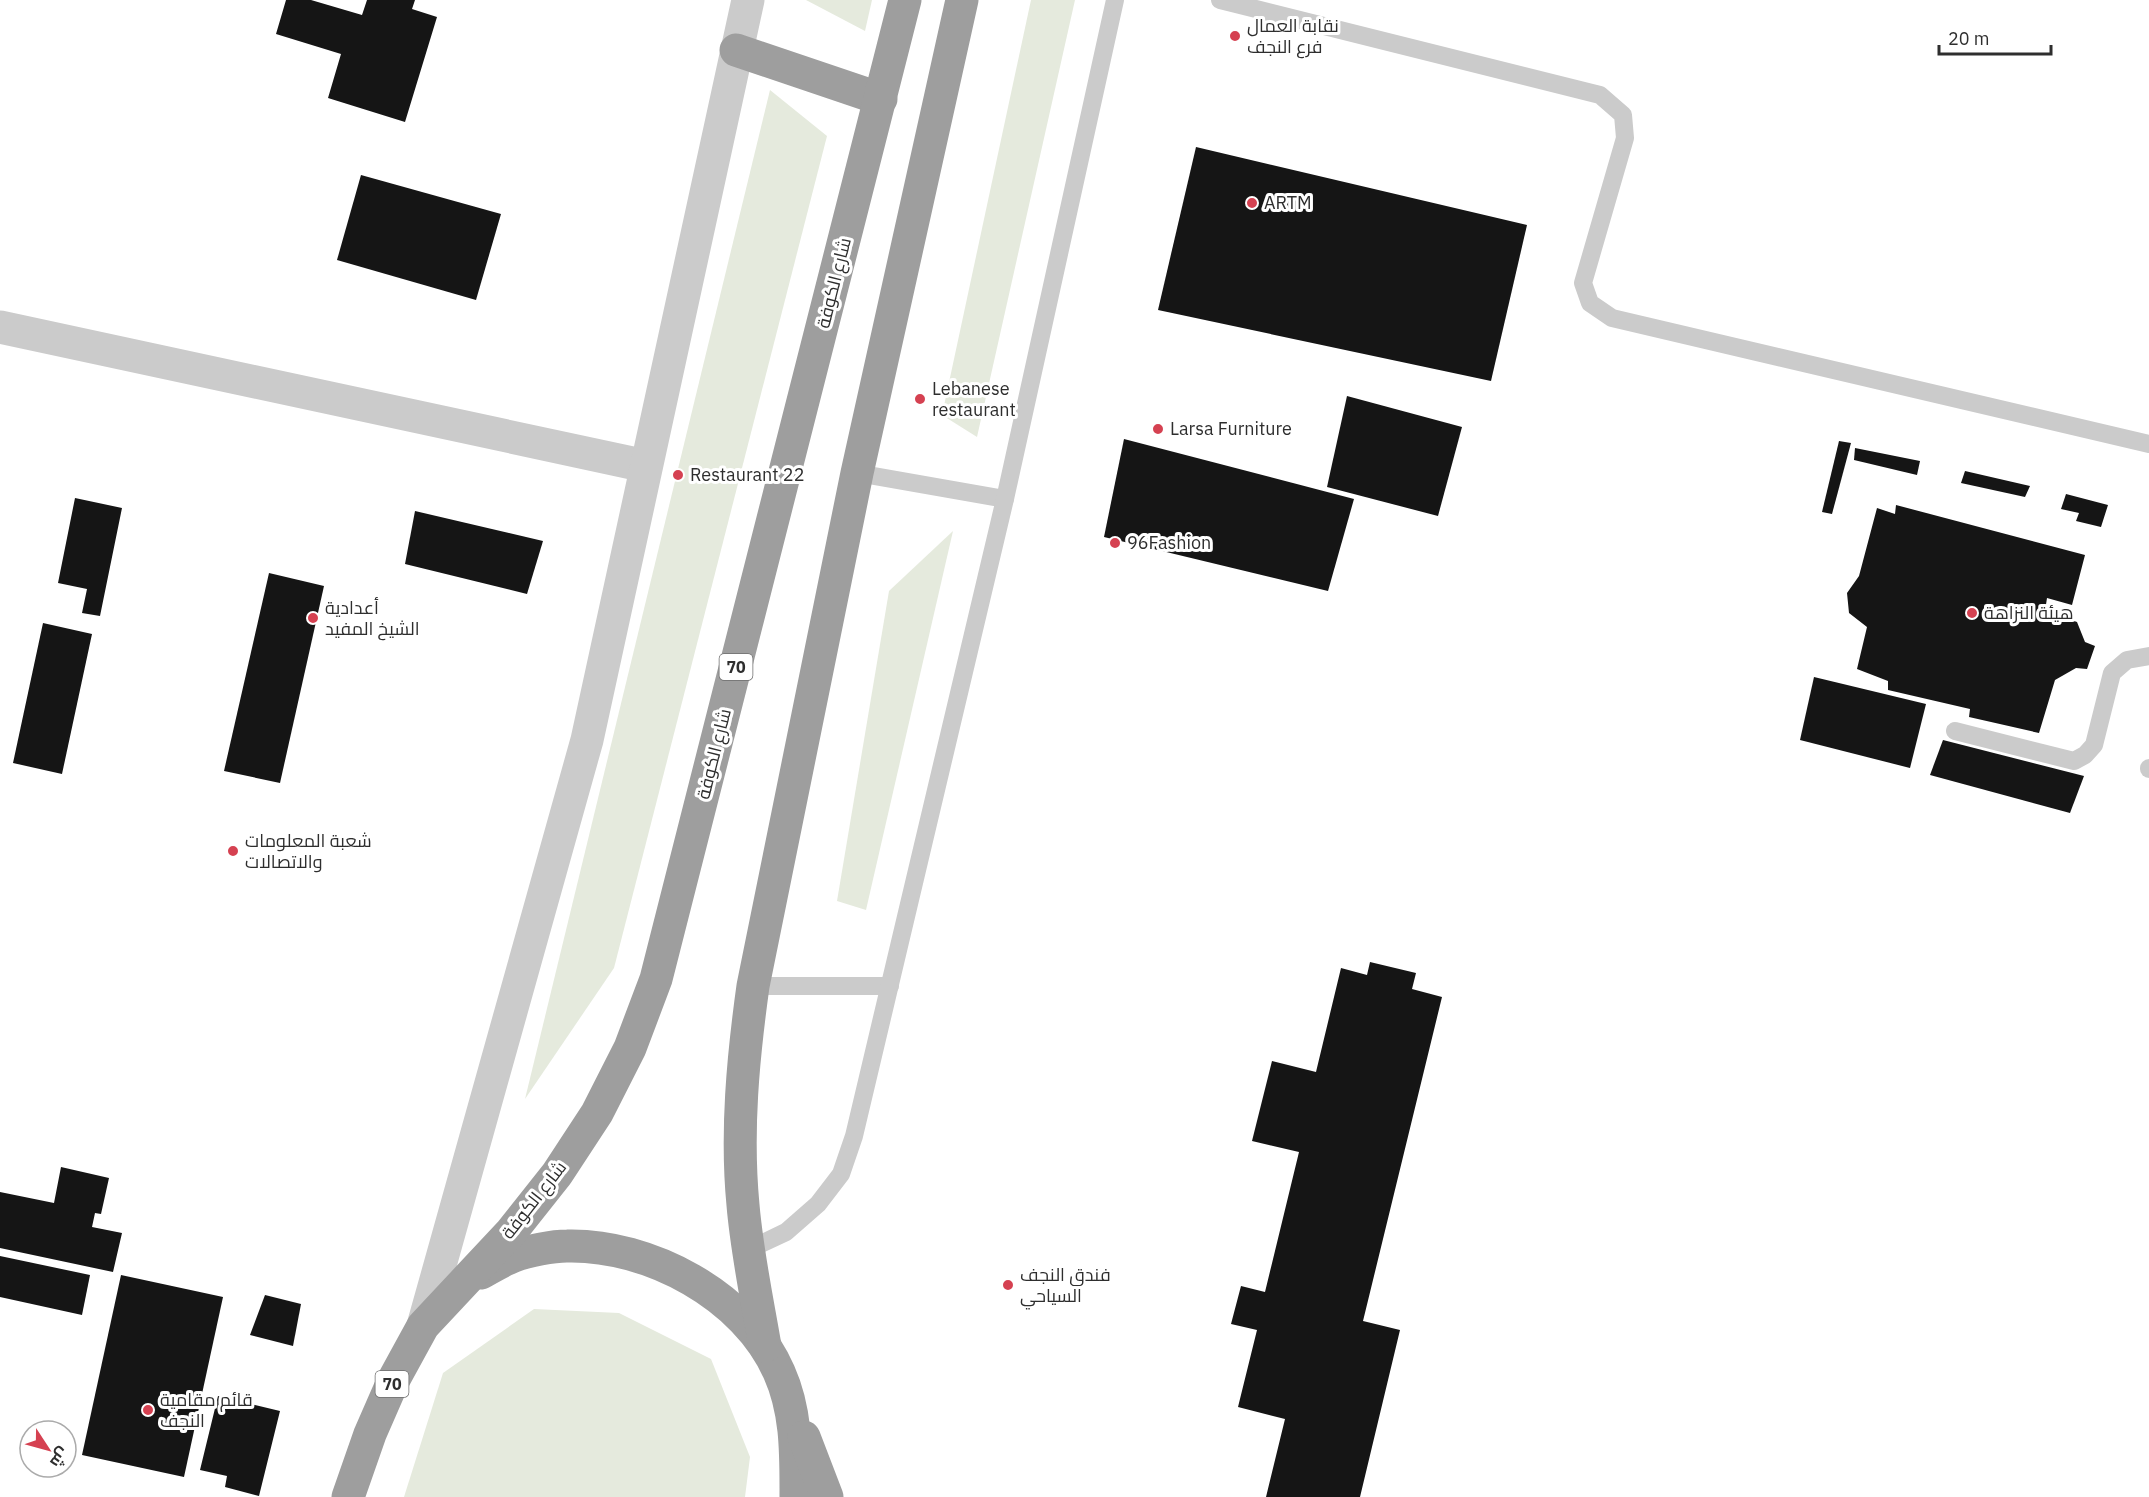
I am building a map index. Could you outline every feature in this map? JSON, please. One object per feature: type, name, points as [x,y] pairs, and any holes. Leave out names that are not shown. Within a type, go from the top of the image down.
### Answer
[{"type":"highway","name":"شارع الكوفة","points":[[460,1284],[518,1224],[557,1174],[597,1113],[630,1048],[656,979],[905,0]]},
{"type":"highway","points":[[765,1346],[748,1250],[743,1203],[740,1130],[744,1057],[753,986],[857,473],[962,0]]},
{"type":"highway","points":[[736,50],[881,99]]},
{"type":"highway","points":[[460,1284],[513,1256],[567,1246],[624,1251],[678,1271],[727,1304],[765,1346],[779,1372],[827,1497]]},
{"type":"highway","name":"70","points":[[348,1497],[370,1434],[394,1379],[423,1326],[460,1284]]},
{"type":"highway","points":[[789,1398],[796,1449],[796,1497]]},
{"type":"street","points":[[423,1326],[587,740],[748,0]]},
{"type":"street","points":[[0,327],[646,466]]},
{"type":"lane","points":[[748,1250],[786,1232],[818,1204],[841,1174],[854,1136],[1005,499],[1116,0]]},
{"type":"lane","points":[[1220,0],[1600,95],[1623,114],[1625,138],[1583,283],[1590,303],[1612,318],[2149,444]]},
{"type":"lane","points":[[857,473],[1005,499]]},
{"type":"lane","points":[[1955,731],[2074,761],[2085,755],[2094,745],[2112,673],[2127,660],[2149,656]]},
{"type":"lane","points":[[753,986],[890,986]]},
{"type":"shaded area","points":[[806,0],[872,0],[865,31]]},
{"type":"shaded area","points":[[1031,0],[1075,0],[977,437],[942,415]]},
{"type":"shaded area","points":[[770,90],[827,136],[614,968],[525,1099]]},
{"type":"shaded area","points":[[953,531],[866,910],[837,901],[889,591]]},
{"type":"shaded area","points":[[534,1309],[619,1313],[711,1359],[750,1457],[745,1497],[404,1497],[443,1373]]},
{"type":"building","points":[[286,0],[311,0],[362,15],[367,0],[415,0],[412,9],[437,17],[405,122],[328,98],[341,54],[276,34]]},
{"type":"building","points":[[1196,147],[1527,225],[1491,381],[1158,310]]},
{"type":"building","points":[[361,175],[501,214],[476,300],[337,260]]},
{"type":"building","points":[[1347,396],[1462,427],[1438,516],[1327,487]]},
{"type":"building","points":[[1124,439],[1354,499],[1328,591],[1104,537]]},
{"type":"building","points":[[1839,441],[1851,443],[1832,514],[1822,512]]},
{"type":"building","points":[[1855,448],[1920,461],[1917,475],[1854,460]]},
{"type":"building","points":[[1965,471],[2030,486],[2025,497],[1961,483]]},
{"type":"building","points":[[2066,494],[2108,505],[2101,527],[2076,521],[2079,513],[2061,509]]},
{"type":"building","points":[[75,498],[122,508],[100,616],[82,613],[87,589],[58,583]]},
{"type":"building","points":[[1896,505],[2085,555],[2072,605],[2047,598],[2045,611],[2077,622],[2085,642],[2095,646],[2087,669],[2076,668],[2055,680],[2039,733],[1969,717],[1970,709],[1888,690],[1888,681],[1857,669],[1867,627],[1849,613],[1847,593],[1859,576],[1877,508],[1895,514]]},
{"type":"building","points":[[415,511],[543,541],[527,594],[405,564]]},
{"type":"building","points":[[269,573],[324,586],[280,783],[224,771]]},
{"type":"building","points":[[43,623],[92,634],[62,774],[13,763]]},
{"type":"building","points":[[1814,677],[1926,704],[1910,768],[1800,740]]},
{"type":"building","points":[[1943,740],[2084,776],[2070,813],[1930,775]]},
{"type":"building","points":[[1370,962],[1416,973],[1412,989],[1442,997],[1363,1321],[1400,1330],[1360,1497],[1266,1497],[1285,1419],[1238,1407],[1257,1330],[1231,1324],[1241,1286],[1265,1292],[1299,1152],[1252,1141],[1272,1061],[1316,1072],[1341,968],[1367,975]]},
{"type":"building","points":[[61,1167],[109,1178],[101,1214],[95,1213],[92,1227],[122,1233],[113,1272],[0,1248],[0,1192],[54,1203]]},
{"type":"building","points":[[0,1256],[90,1275],[82,1315],[0,1297]]},
{"type":"building","points":[[121,1275],[223,1297],[184,1477],[82,1455]]},
{"type":"building","points":[[265,1295],[301,1304],[293,1346],[250,1335]]},
{"type":"building","points":[[218,1396],[280,1411],[259,1496],[225,1487],[227,1476],[200,1470]]},
{"type":"place","name":"نقابة العمال فرع النجف","points":[[1235,36]]},
{"type":"place","name":"ARTM","points":[[1252,203]]},
{"type":"place","name":"Lebanese restaurant","points":[[920,399]]},
{"type":"place","name":"Larsa Furniture","points":[[1158,429]]},
{"type":"place","name":"Restaurant 22","points":[[678,475]]},
{"type":"place","name":"96Fashion","points":[[1115,543]]},
{"type":"place","name":"هيئة النزاهة","points":[[1972,613]]},
{"type":"place","name":"أعدادية الشيخ المفيد","points":[[313,618]]},
{"type":"place","name":"شعبة المعلومات والاتصالات","points":[[233,851]]},
{"type":"place","name":"فندق النجف السياحي","points":[[1008,1285]]},
{"type":"place","name":"قائم مقامية النجف","points":[[148,1410]]}]
